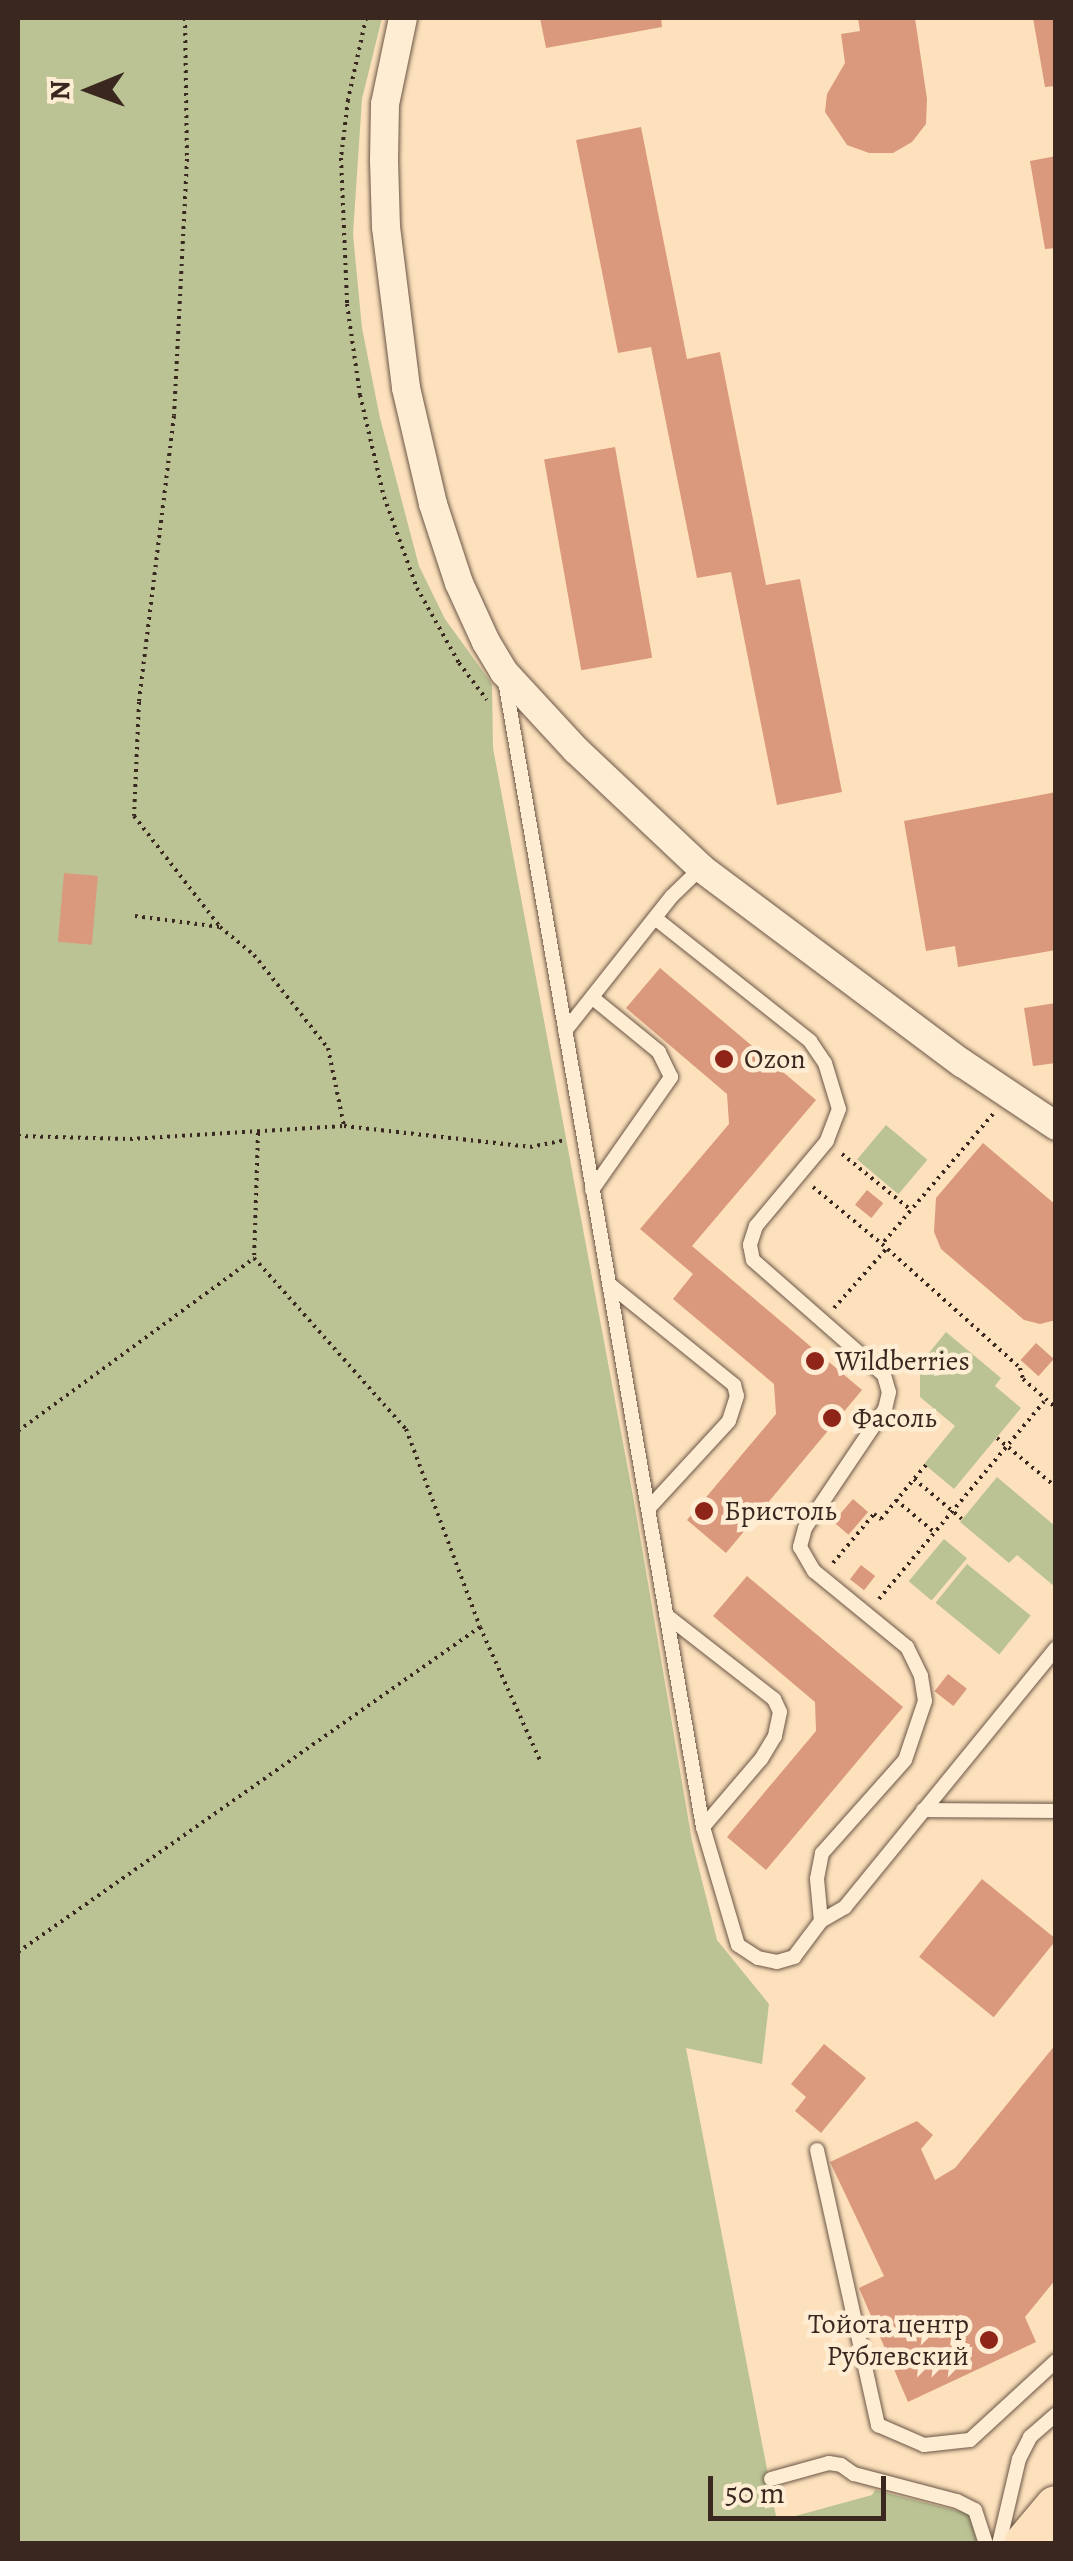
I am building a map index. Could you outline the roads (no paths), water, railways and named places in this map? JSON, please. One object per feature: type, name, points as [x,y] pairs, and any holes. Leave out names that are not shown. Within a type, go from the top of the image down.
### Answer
[{"type":"main road","points":[[1025,2544],[1056,2507]]},
{"type":"street","points":[[403,18],[385,104],[384,160],[386,227],[406,388],[433,504],[459,582],[504,672],[588,762],[701,868],[1056,1126]]},
{"type":"lane","points":[[504,672],[703,1827],[738,1946],[758,1958],[777,1962],[794,1956],[821,1921],[845,1907],[1056,1648]]},
{"type":"lane","points":[[566,1031],[701,868]]},
{"type":"lane","points":[[656,918],[810,1042],[825,1063],[839,1108],[827,1141],[756,1226],[750,1246],[753,1260],[884,1374],[890,1392],[884,1409],[805,1528],[800,1547],[806,1563],[907,1647],[921,1676],[925,1701],[905,1760],[822,1853],[816,1879],[821,1921]]},
{"type":"lane","points":[[592,1190],[671,1077],[659,1052],[594,999]]},
{"type":"lane","points":[[609,1284],[734,1386],[736,1396],[730,1421],[649,1508]]},
{"type":"lane","points":[[666,1615],[774,1700],[780,1712],[776,1736],[703,1827]]},
{"type":"lane","points":[[924,1810],[1056,1811]]},
{"type":"lane","points":[[817,2150],[878,2424],[924,2445],[970,2440],[1056,2361]]},
{"type":"lane","points":[[999,2544],[1019,2459],[1030,2436],[1056,2414]]},
{"type":"lane","points":[[771,2479],[830,2463],[840,2465],[854,2474],[966,2505],[982,2522],[986,2544]]},
{"type":"place","name":"Ozon","points":[[724,1059]]},
{"type":"place","name":"Wildberries","points":[[815,1361]]},
{"type":"place","name":"Фасоль","points":[[832,1418]]},
{"type":"place","name":"Бристоль","points":[[704,1511]]},
{"type":"place","name":"Тойота центр Рублевский","points":[[989,2340]]}]
